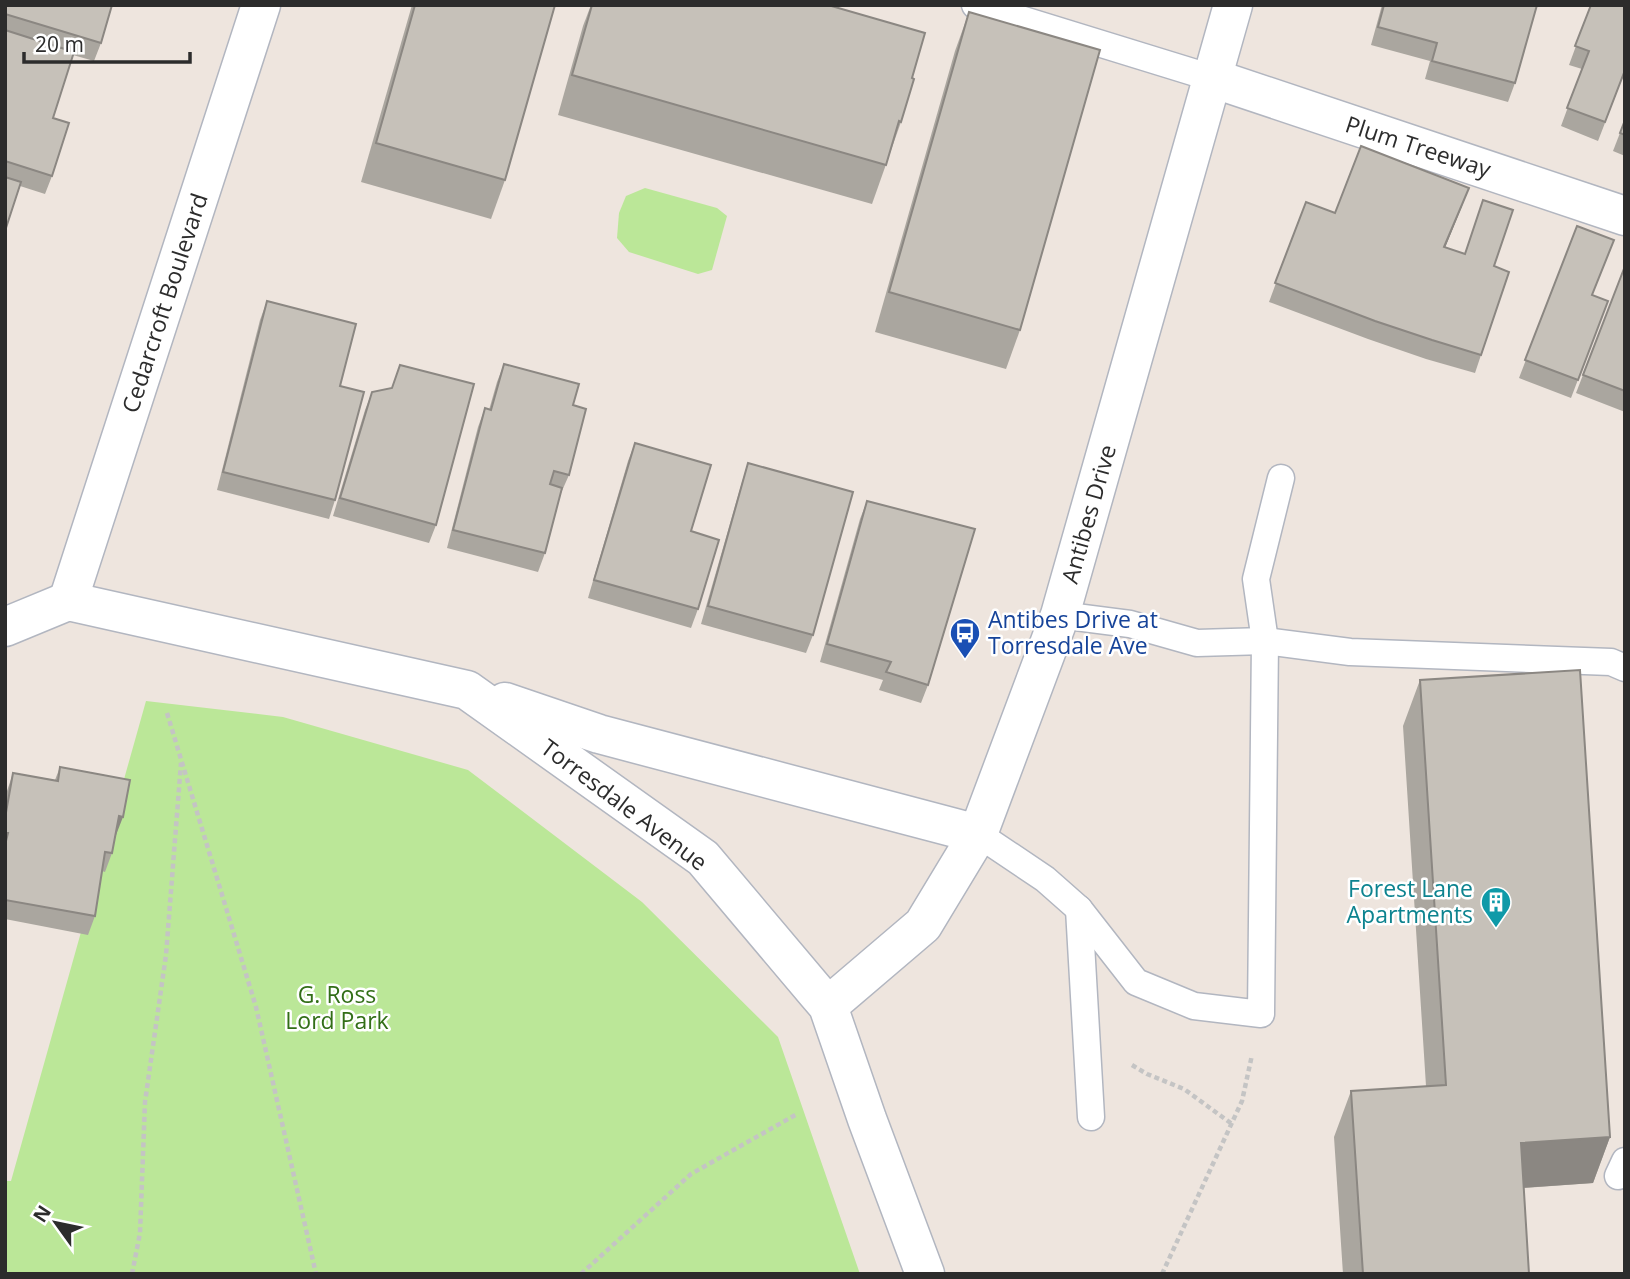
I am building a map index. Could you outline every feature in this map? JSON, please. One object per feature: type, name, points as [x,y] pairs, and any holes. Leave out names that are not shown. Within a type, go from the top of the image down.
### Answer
[{"type":"street","name":"Cedarcroft Boulevard","points":[[68,601],[261,5]]},
{"type":"street","name":"Antibes Drive","points":[[828,1006],[923,925],[978,834],[1060,615],[1233,5]]},
{"type":"street","name":"Plum Treeway","points":[[1212,78],[1625,216]]},
{"type":"street","points":[[5,627],[68,601]]},
{"type":"street","name":"Torresdale Avenue","points":[[68,601],[467,690],[599,734],[978,834]]},
{"type":"street","name":"Torresdale Avenue","points":[[467,690],[703,859],[828,1006],[925,1274]]},
{"type":"lane","points":[[975,5],[1212,78]]},
{"type":"lane","points":[[978,834],[1045,879],[1079,909],[1136,982],[1194,1006],[1261,1014],[1265,641],[1256,579],[1281,478]]},
{"type":"lane","points":[[1060,615],[1130,624],[1198,643],[1265,641],[1350,652],[1611,662],[1625,668]]},
{"type":"lane","points":[[1079,909],[1091,1117]]},
{"type":"path","points":[[167,713],[256,1007],[316,1274]]},
{"type":"path","points":[[132,1274],[140,1233],[145,1102],[166,955],[181,759]]},
{"type":"path","points":[[1162,1274],[1242,1101],[1261,1014]]},
{"type":"path","points":[[1085,1039],[1147,1074],[1184,1089],[1232,1125]]},
{"type":"path","points":[[581,1274],[691,1174],[797,1114]]},
{"type":"green space","points":[[645,188],[717,208],[727,216],[712,270],[698,274],[629,252],[617,238],[619,213],[626,196]]},
{"type":"green space","name":"G. Ross Lord Park","points":[[146,701],[283,717],[468,770],[642,902],[778,1037],[860,1274],[5,1274],[5,1181],[11,1181]]},
{"type":"building","points":[[5,5],[112,5],[101,43],[5,14]]},
{"type":"building","points":[[415,5],[555,5],[505,180],[376,143]]},
{"type":"building","points":[[592,5],[828,5],[925,33],[912,78],[914,79],[886,165],[572,75]]},
{"type":"building","points":[[1384,5],[1537,5],[1515,83],[1432,61],[1437,43],[1378,27]]},
{"type":"building","points":[[1591,5],[1625,5],[1625,70],[1605,122],[1567,108],[1589,51],[1575,46]]},
{"type":"building","points":[[969,12],[1100,50],[1020,330],[889,292]]},
{"type":"building","points":[[5,30],[74,52],[53,118],[69,123],[52,176],[5,161]]},
{"type":"building","points":[[1625,120],[1625,135],[1620,133]]},
{"type":"building","points":[[1361,146],[1469,188],[1444,247],[1465,254],[1483,200],[1513,210],[1494,266],[1509,272],[1481,355],[1375,321],[1275,283],[1306,202],[1335,213]]},
{"type":"building","points":[[5,177],[21,182],[5,231]]},
{"type":"building","points":[[1577,226],[1614,240],[1592,295],[1608,301],[1578,380],[1525,360]]},
{"type":"building","points":[[1625,266],[1625,391],[1583,375]]},
{"type":"building","points":[[267,301],[356,324],[340,386],[364,392],[335,500],[223,472]]},
{"type":"building","points":[[504,364],[579,384],[573,405],[586,409],[569,475],[554,471],[550,484],[562,488],[545,553],[453,530],[485,408],[491,410]]},
{"type":"building","points":[[400,365],[474,384],[436,525],[340,498],[372,392],[392,388]]},
{"type":"building","points":[[635,443],[711,465],[691,531],[719,540],[698,609],[594,580]]},
{"type":"building","points":[[748,463],[853,492],[813,635],[708,606]]},
{"type":"building","points":[[867,501],[975,529],[928,685],[886,672],[891,662],[827,644]]},
{"type":"building","name":"Forest Lane Apartments","points":[[1580,670],[1610,1137],[1521,1143],[1529,1274],[1363,1274],[1351,1091],[1446,1085],[1420,680]]},
{"type":"building","points":[[60,767],[130,780],[112,853],[105,852],[95,916],[5,900],[5,845],[8,833],[5,833],[5,818],[13,773],[58,781]]},
{"type":"place","name":"Antibes Drive at Torresdale Ave","points":[[965,660]]},
{"type":"place","name":"Forest Lane Apartments","points":[[1496,929]]}]
